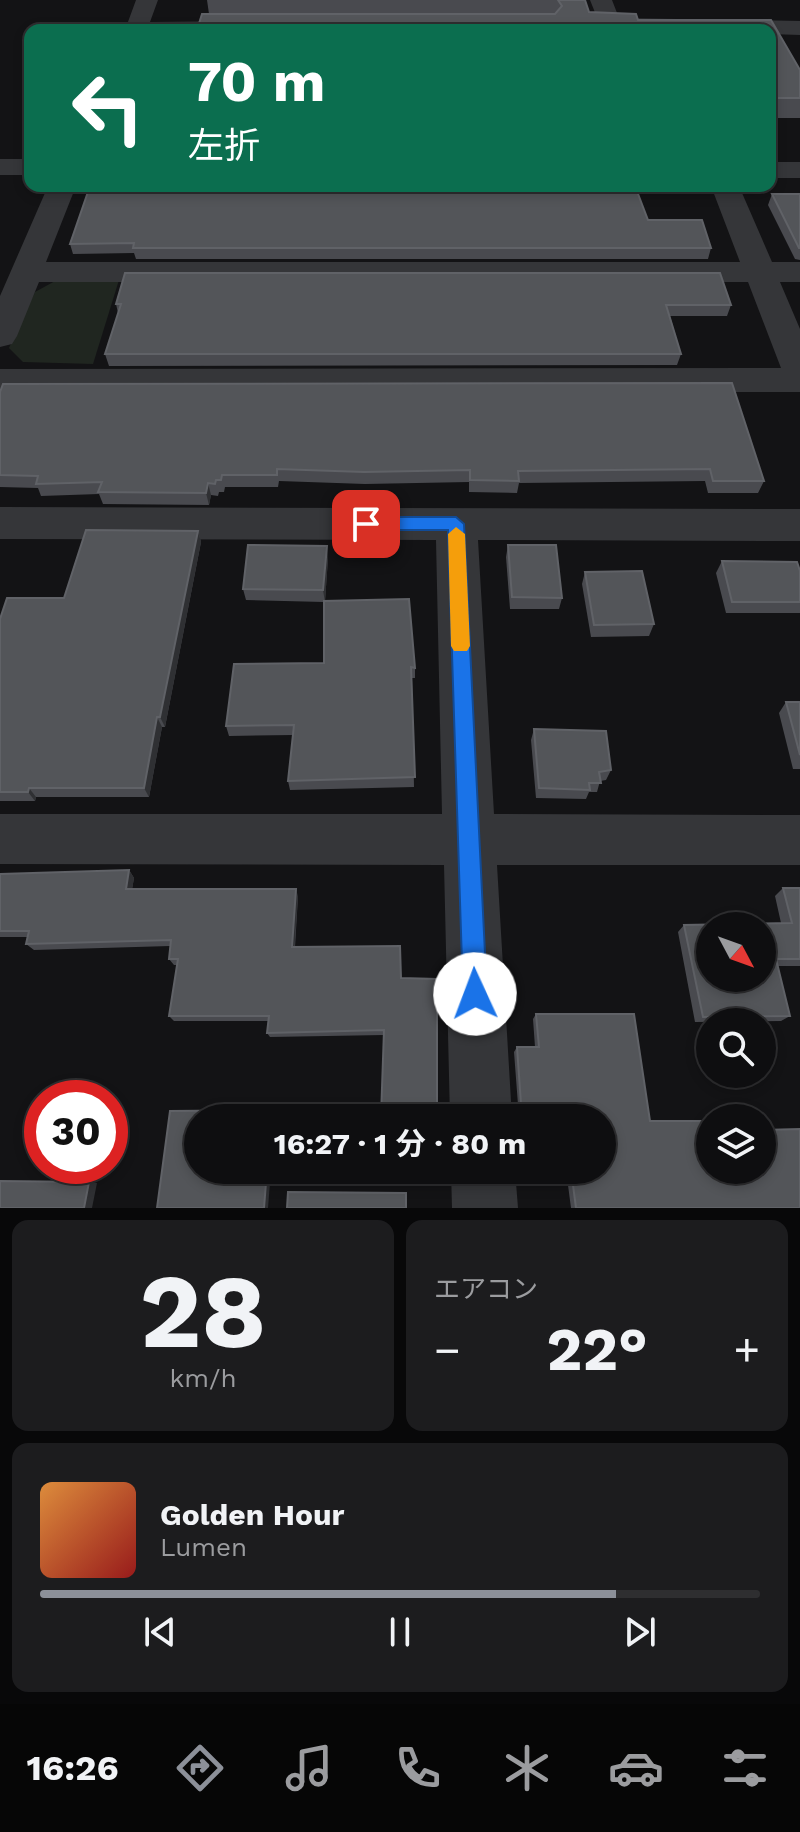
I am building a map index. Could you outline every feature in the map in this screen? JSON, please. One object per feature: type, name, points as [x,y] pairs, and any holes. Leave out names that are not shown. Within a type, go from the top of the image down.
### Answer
[{"type":"street","points":[[138,24],[147,0]]},
{"type":"street","points":[[601,0],[610,24]]},
{"type":"street","points":[[776,28],[800,28]]},
{"type":"street","points":[[0,167],[24,167]]},
{"type":"street","points":[[776,170],[800,170]]},
{"type":"street","points":[[0,336],[60,192]]},
{"type":"street","points":[[727,192],[800,371]]},
{"type":"street","points":[[28,272],[800,272]]},
{"type":"street","points":[[0,381],[800,380]]},
{"type":"street","points":[[2,531],[456,524],[800,525]]},
{"type":"street","points":[[456,524],[480,1104]]},
{"type":"street","points":[[0,839],[800,840]]},
{"type":"street","points":[[484,1184],[485,1208]]},
{"type":"shaded area","points":[[57,280],[119,280],[93,364],[23,362],[9,348],[35,292]]},
{"type":"building","points":[[558,0],[585,0],[589,12],[636,14],[638,20],[771,20],[773,24],[199,24],[202,14],[555,14],[562,6]]},
{"type":"building","points":[[776,29],[800,70],[800,98],[776,98]]},
{"type":"building","points":[[88,192],[637,192],[648,220],[702,220],[711,248],[133,248],[134,243],[70,244]]},
{"type":"building","points":[[772,194],[800,194],[800,248],[799,248]]},
{"type":"building","points":[[125,273],[720,273],[731,305],[666,305],[681,354],[105,354],[121,304],[116,304]]},
{"type":"building","points":[[732,383],[764,481],[713,481],[710,469],[518,471],[519,481],[470,480],[470,470],[364,472],[277,469],[277,475],[222,475],[215,484],[208,483],[206,493],[98,492],[102,482],[36,484],[38,476],[0,475],[0,392],[3,384]]},
{"type":"building","points":[[86,530],[198,531],[144,788],[29,788],[28,792],[0,792],[0,619],[7,598],[64,598]]},
{"type":"building","points":[[248,545],[327,546],[323,590],[243,589]]},
{"type":"building","points":[[508,545],[556,545],[562,598],[512,597]]},
{"type":"building","points":[[722,561],[797,562],[800,602],[732,602]]},
{"type":"building","points":[[642,571],[654,624],[594,625],[585,572]]},
{"type":"building","points":[[409,599],[415,668],[411,667],[415,777],[288,781],[294,725],[226,726],[234,664],[324,663],[324,601]]},
{"type":"building","points":[[786,702],[800,702],[800,755]]},
{"type":"building","points":[[534,729],[606,731],[611,770],[599,772],[601,783],[589,783],[590,790],[539,788]]},
{"type":"building","points":[[129,870],[126,889],[296,889],[292,947],[400,946],[401,978],[437,979],[437,1104],[381,1104],[384,1030],[267,1033],[269,1016],[169,1016],[178,959],[169,959],[171,940],[26,944],[29,931],[0,931],[0,874]]},
{"type":"building","points":[[783,888],[800,888],[800,959],[776,959],[776,923],[792,923]]},
{"type":"building","points":[[684,925],[696,925],[696,983]]},
{"type":"building","points":[[776,959],[790,1016],[776,1016],[776,1008],[701,1008],[698,992],[776,992]]},
{"type":"building","points":[[536,1014],[634,1014],[650,1121],[696,1121],[696,1184],[776,1184],[776,1130],[800,1129],[800,1208],[576,1208],[573,1184],[616,1184],[616,1104],[521,1104],[517,1047],[539,1047]]},
{"type":"building","points":[[170,1111],[184,1111],[184,1184],[266,1184],[264,1208],[157,1208]]},
{"type":"building","points":[[0,1181],[89,1184],[84,1208],[0,1208]]},
{"type":"building","points":[[288,1192],[406,1193],[406,1208],[287,1208]]},
{"type":"slow traffic","points":[[456,534],[461,646]]},
{"type":"route","points":[[366,524],[456,524],[475,994]]}]
